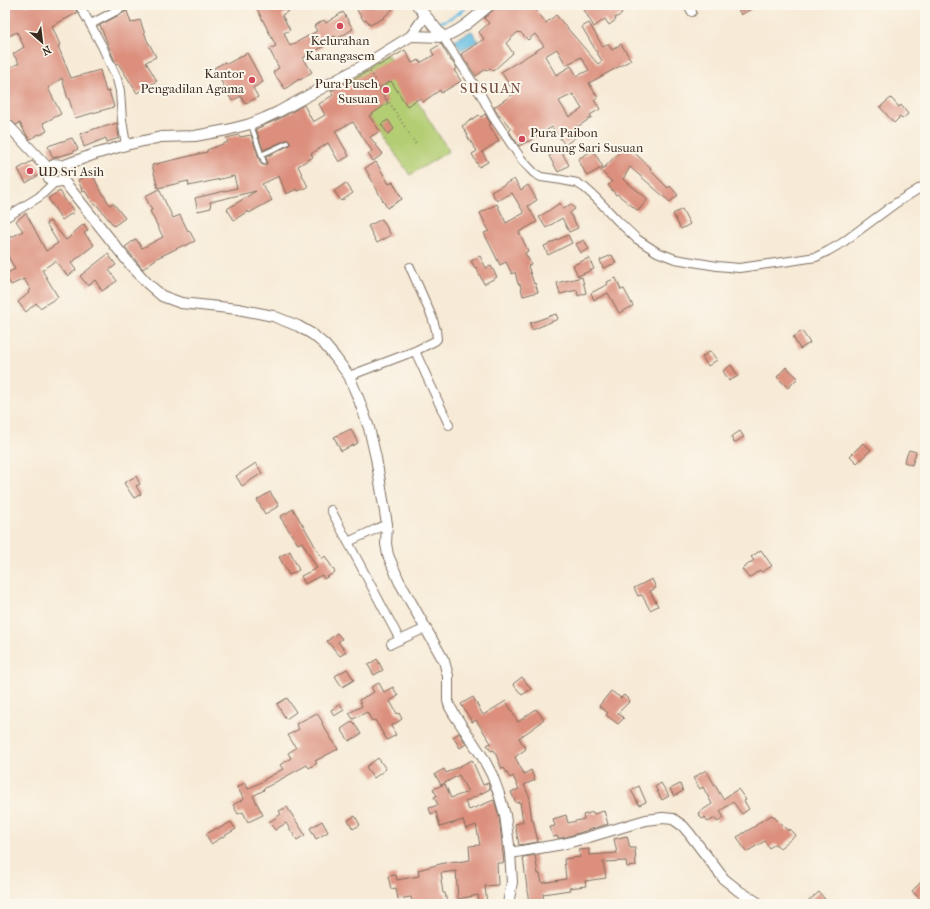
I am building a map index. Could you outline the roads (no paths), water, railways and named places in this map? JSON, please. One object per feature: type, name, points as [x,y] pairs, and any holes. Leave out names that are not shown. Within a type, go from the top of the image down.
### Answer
[{"type":"street","points":[[79,5],[91,24],[117,79],[120,91],[122,120],[126,145]]},
{"type":"street","points":[[91,24],[126,5]]},
{"type":"street","points":[[417,5],[442,37],[481,95],[497,124],[522,160],[534,173],[541,177],[577,183],[596,198],[637,238],[657,252],[675,259],[739,268],[816,257],[842,243],[885,211],[925,185]]},
{"type":"street","points":[[411,36],[442,37],[450,35],[490,5]]},
{"type":"street","points":[[54,177],[51,166],[57,164],[62,166],[95,154],[161,136],[195,136],[227,130],[250,124],[278,112],[366,64],[411,36],[425,16]]},
{"type":"street","points":[[5,122],[147,283],[162,296],[181,303],[238,309],[273,316],[298,326],[312,334],[324,344],[335,356],[349,376],[359,400],[374,450],[387,524],[386,544],[388,554],[399,581],[444,661],[448,676],[448,701],[450,707],[482,756],[492,775],[499,794],[505,815],[510,853],[512,882],[508,904]]},
{"type":"street","points":[[5,218],[39,197],[54,177],[65,176],[62,166]]},
{"type":"street","points":[[349,376],[415,350],[437,339],[432,317],[410,267]]},
{"type":"street","points":[[415,350],[449,425]]},
{"type":"street","points":[[330,510],[400,640]]},
{"type":"street","points":[[348,542],[387,524]]},
{"type":"street","points":[[391,644],[426,628]]},
{"type":"street","points":[[510,853],[569,842],[646,820],[663,818],[673,819],[683,826],[689,833],[724,879],[739,891],[760,904]]},
{"type":"lane","points":[[250,124],[264,162]]},
{"type":"lane","points":[[261,155],[288,143]]},
{"type":"water","points":[[472,31],[478,41],[461,50],[454,40]]},
{"type":"waterway","points":[[438,23],[455,16],[469,5]]},
{"type":"place","name":"Kelurahan Karangasem","points":[[340,26]]},
{"type":"place","name":"Kantor Pengadilan Agama","points":[[252,80]]},
{"type":"place","name":"Pura Puseh Susuan","points":[[386,90]]},
{"type":"place","name":"Pura Paibon Gunung Sari Susuan","points":[[522,139]]},
{"type":"place","name":"UD Sri Asih","points":[[30,171]]},
{"type":"district","name":"SUSUAN","points":[[491,88]]}]
